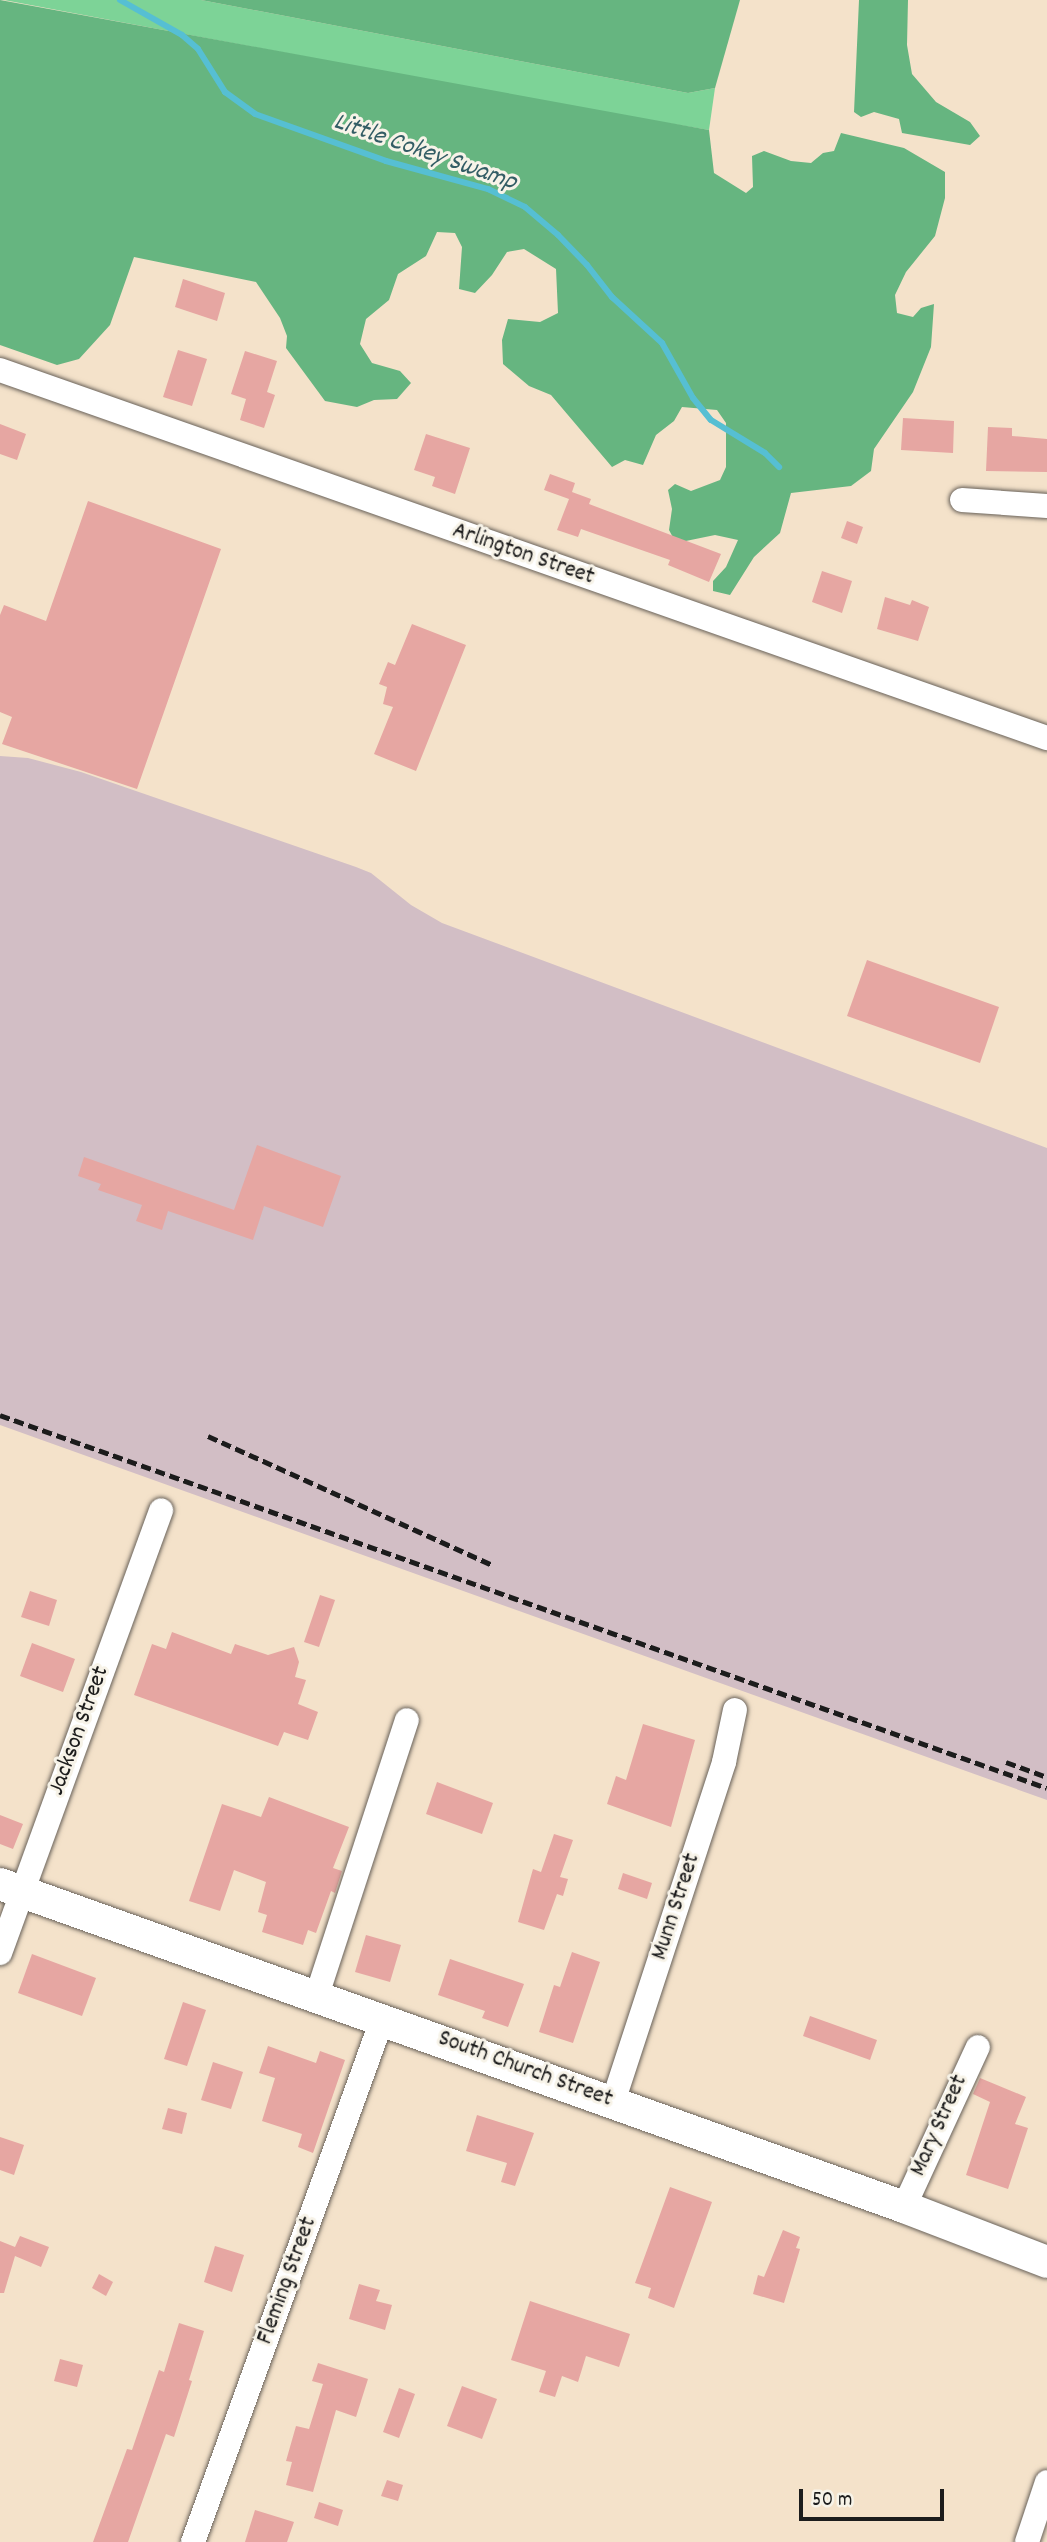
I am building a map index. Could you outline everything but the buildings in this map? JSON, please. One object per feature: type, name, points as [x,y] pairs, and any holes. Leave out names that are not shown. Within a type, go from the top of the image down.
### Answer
[{"type":"main road","name":"South Church Street","points":[[11,1888],[317,1995],[904,2207],[1047,2262]]},
{"type":"street","name":"Arlington Street","points":[[0,370],[1047,738]]},
{"type":"street","points":[[962,499],[1047,506]]},
{"type":"street","name":"Jackson Street","points":[[0,1953],[11,1888],[161,1510]]},
{"type":"street","name":"Munn Street","points":[[613,2102],[724,1762],[735,1710]]},
{"type":"street","points":[[317,1995],[407,1720]]},
{"type":"street","name":"Fleming Street","points":[[193,2542],[383,2020]]},
{"type":"street","name":"Mary Street","points":[[904,2207],[978,2047]]},
{"type":"street","points":[[1027,2542],[1047,2482]]},
{"type":"shaded area","points":[[0,756],[28,758],[81,772],[356,867],[371,873],[411,905],[442,923],[1047,1148],[1047,1800],[0,1425]]},
{"type":"green space","points":[[0,0],[709,130],[714,173],[746,193],[753,187],[752,156],[764,151],[791,161],[811,163],[823,153],[834,151],[841,133],[904,148],[945,172],[945,198],[935,236],[906,272],[895,295],[897,313],[913,317],[921,308],[934,304],[931,347],[913,392],[874,449],[871,471],[851,486],[791,493],[780,533],[754,557],[730,595],[713,591],[713,581],[726,567],[738,540],[715,535],[676,543],[669,530],[672,509],[668,490],[675,484],[691,491],[720,480],[726,467],[726,423],[717,410],[682,407],[674,421],[656,435],[643,465],[625,460],[612,467],[551,395],[529,386],[503,364],[502,340],[508,319],[540,322],[558,313],[556,269],[524,249],[507,252],[492,275],[475,293],[459,289],[462,247],[455,233],[437,232],[426,256],[398,274],[389,300],[366,319],[360,344],[372,363],[400,371],[411,383],[397,399],[374,400],[357,407],[325,401],[286,348],[287,336],[280,318],[256,282],[134,257],[110,325],[79,359],[57,365],[0,345]]},
{"type":"green space","points":[[4,0],[201,0],[688,93],[715,88],[709,130],[583,109]]},
{"type":"green space","points":[[201,0],[740,0],[715,88],[688,93]]},
{"type":"green space","points":[[859,0],[908,0],[907,45],[912,74],[936,102],[970,122],[980,136],[970,145],[902,133],[899,119],[874,112],[861,117],[854,112]]},
{"type":"waterway","name":"Little Cokey Swamp","points":[[120,0],[182,35],[198,49],[225,92],[255,114],[386,161],[488,189],[525,207],[558,235],[587,265],[612,297],[662,343],[693,398],[711,420],[765,453],[779,467]]},
{"type":"railway","points":[[0,1415],[1047,1788]]},
{"type":"railway","points":[[208,1436],[492,1565]]},
{"type":"railway","points":[[1006,1762],[1047,1777]]}]
